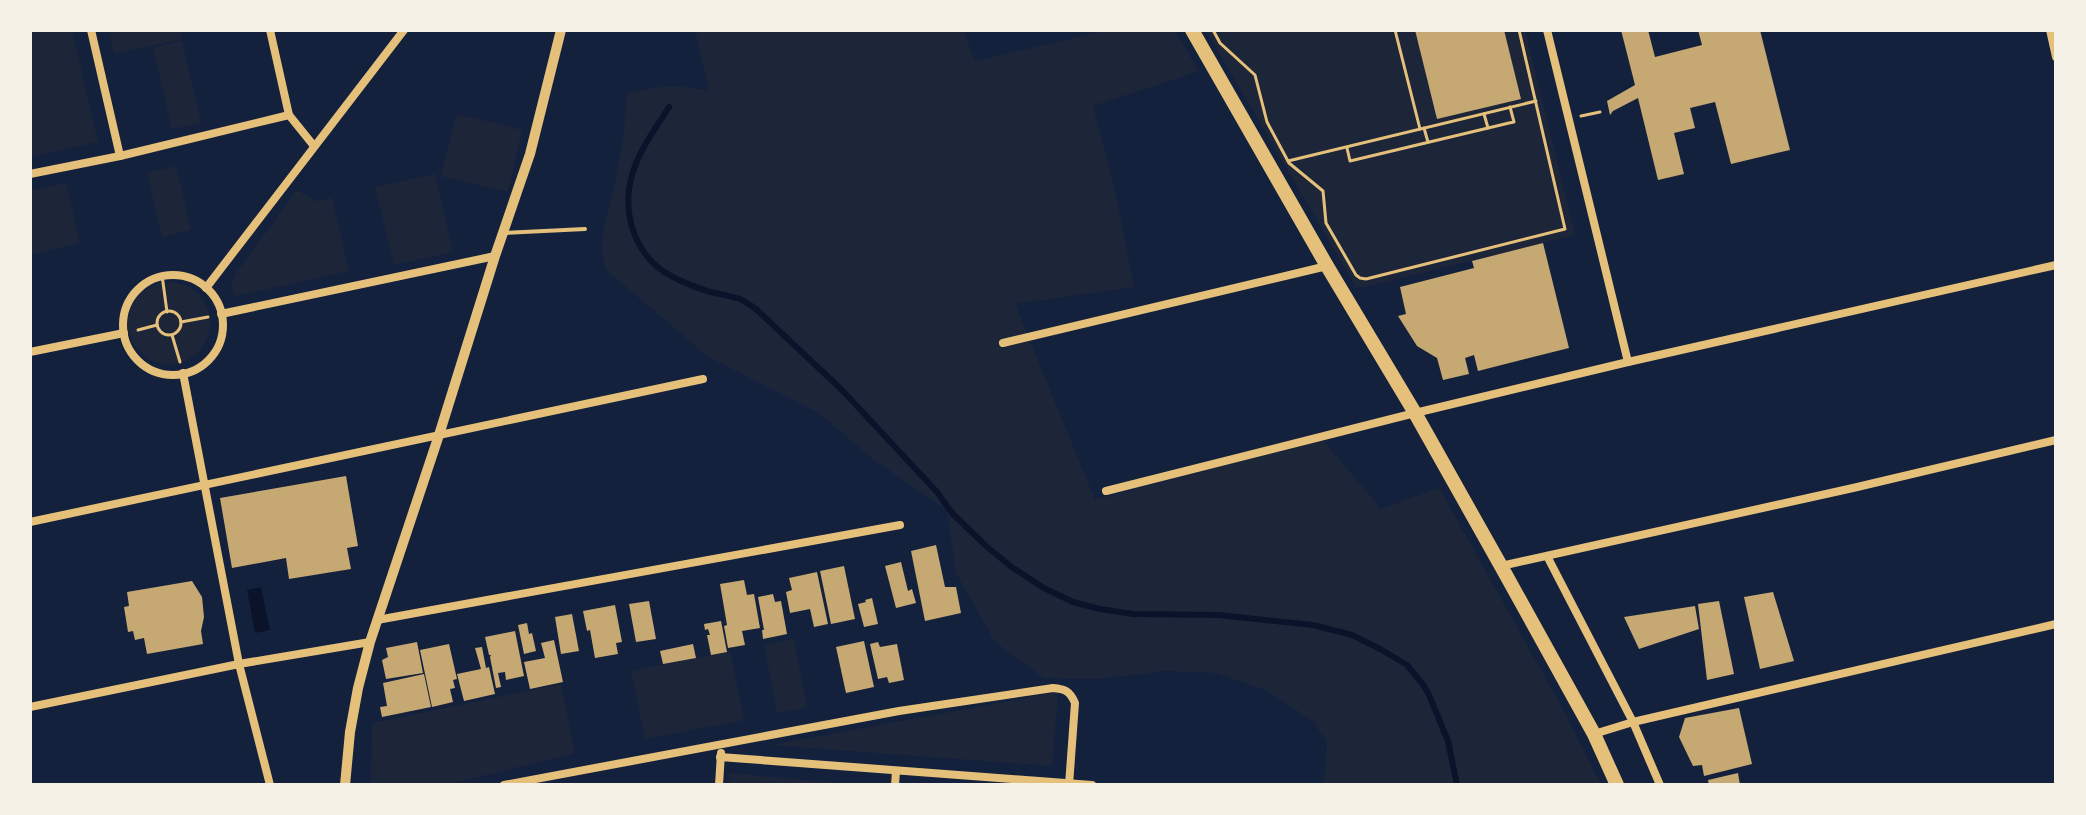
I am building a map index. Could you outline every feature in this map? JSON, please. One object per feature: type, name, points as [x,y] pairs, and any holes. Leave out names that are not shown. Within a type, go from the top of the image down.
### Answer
[{"type":"main road","points":[[1192,30],[1415,413],[1594,734],[1617,785]]},
{"type":"street","points":[[91,30],[120,156]]},
{"type":"street","points":[[270,30],[289,115],[314,146]]},
{"type":"street","points":[[206,288],[404,30]]},
{"type":"street","points":[[345,785],[350,732],[370,642],[530,154],[561,30]]},
{"type":"street","points":[[1547,30],[1628,362]]},
{"type":"street","points":[[2050,30],[2056,57]]},
{"type":"street","points":[[30,174],[120,156],[289,115]]},
{"type":"street","points":[[221,314],[495,256]]},
{"type":"street","points":[[1106,491],[1628,362],[2056,265]]},
{"type":"street","points":[[1003,343],[1327,266]]},
{"type":"street","points":[[162,275],[186,276],[206,288],[221,314],[220,340],[215,352],[207,362],[183,373],[161,373],[150,369],[133,354],[124,333],[128,301],[142,285],[162,275]]},
{"type":"street","points":[[30,352],[124,333]]},
{"type":"street","points":[[183,373],[239,664],[270,785]]},
{"type":"street","points":[[30,522],[703,379]]},
{"type":"street","points":[[1501,566],[2056,440]]},
{"type":"street","points":[[377,620],[900,525]]},
{"type":"street","points":[[1547,556],[1633,722],[1660,785]]},
{"type":"street","points":[[1594,734],[1633,722],[2056,624]]},
{"type":"street","points":[[30,707],[239,664],[370,642]]},
{"type":"street","points":[[504,785],[543,782],[721,744],[899,711],[1053,688],[1069,692],[1075,703],[1069,784]]},
{"type":"street","points":[[719,785],[721,744]]},
{"type":"street","points":[[720,757],[1092,785]]},
{"type":"street","points":[[895,785],[896,771]]},
{"type":"lane","points":[[503,233],[585,229]]},
{"type":"path","points":[[1213,30],[1220,43],[1255,75],[1267,122],[1288,161],[1323,191],[1326,223],[1356,275],[1366,279],[1565,229],[1519,30]]},
{"type":"path","points":[[1395,30],[1428,142]]},
{"type":"path","points":[[1288,161],[1536,101]]},
{"type":"path","points":[[1346,147],[1350,161],[1514,122],[1510,107]]},
{"type":"path","points":[[1570,118],[1600,112]]},
{"type":"path","points":[[1484,114],[1488,128]]},
{"type":"path","points":[[162,275],[167,312]]},
{"type":"path","points":[[157,325],[161,315],[167,312],[178,315],[181,322],[179,330],[172,335]]},
{"type":"path","points":[[181,322],[221,314]]},
{"type":"path","points":[[124,333],[157,325]]},
{"type":"path","points":[[157,325],[162,332],[172,335]]},
{"type":"path","points":[[172,335],[183,373]]},
{"type":"shaded area","points":[[30,30],[72,30],[98,142],[30,157]]},
{"type":"shaded area","points":[[109,30],[180,30],[182,39],[114,54]]},
{"type":"shaded area","points":[[695,30],[963,30],[975,61],[1108,30],[1174,30],[1199,71],[1093,106],[1114,186],[1134,287],[1015,304],[1095,500],[1322,439],[1381,509],[1439,488],[1564,711],[1601,785],[1324,785],[1327,743],[1313,721],[1266,690],[1216,673],[1166,671],[1097,679],[1044,678],[995,642],[956,573],[947,510],[874,460],[819,413],[710,358],[606,270],[603,237],[621,150],[626,96],[670,86],[709,91]]},
{"type":"shaded area","points":[[1206,30],[1525,30],[1575,235],[1356,287]]},
{"type":"shaded area","points":[[182,41],[201,123],[172,129],[153,48]]},
{"type":"shaded area","points":[[456,114],[522,130],[508,192],[441,176]]},
{"type":"shaded area","points":[[176,166],[191,230],[162,237],[147,173]]},
{"type":"shaded area","points":[[435,174],[453,252],[394,265],[375,187]]},
{"type":"shaded area","points":[[66,183],[80,243],[30,255],[30,191]]},
{"type":"shaded area","points":[[297,190],[315,201],[332,198],[349,271],[236,296],[231,287],[236,273]]},
{"type":"shaded area","points":[[161,282],[177,282],[192,289],[203,300],[210,323],[207,339],[198,352],[177,364],[161,364],[146,357],[135,346],[128,331],[128,315],[135,300],[146,289]]},
{"type":"shaded area","points":[[261,587],[270,630],[255,633],[247,590]]},
{"type":"shaded area","points":[[794,639],[807,707],[777,713],[764,645]]},
{"type":"shaded area","points":[[730,651],[744,720],[645,739],[631,671]]},
{"type":"shaded area","points":[[561,684],[575,753],[445,785],[371,785],[372,723]]},
{"type":"shaded area","points":[[1058,692],[1052,766],[771,745]]},
{"type":"shaded area","points":[[729,773],[861,785],[728,785]]},
{"type":"building","points":[[1415,30],[1504,30],[1521,99],[1437,119]]},
{"type":"building","points":[[1621,30],[1648,30],[1655,57],[1702,45],[1698,30],[1760,30],[1790,150],[1731,164],[1715,102],[1690,108],[1695,128],[1674,133],[1684,174],[1658,180],[1638,98],[1610,115],[1607,101],[1635,85]]},
{"type":"building","points":[[1543,243],[1569,348],[1478,371],[1474,355],[1465,358],[1469,374],[1443,380],[1437,358],[1417,346],[1398,316],[1406,314],[1400,287],[1474,268],[1472,261]]},
{"type":"building","points":[[346,476],[358,546],[347,548],[351,569],[289,579],[286,558],[232,568],[220,498]]},
{"type":"building","points":[[936,545],[945,587],[956,587],[961,613],[925,621],[911,551]]},
{"type":"building","points":[[901,562],[908,591],[912,589],[916,603],[896,608],[885,566]]},
{"type":"building","points":[[844,566],[855,619],[831,624],[820,571]]},
{"type":"building","points":[[817,572],[828,624],[814,627],[810,609],[790,613],[786,592],[792,590],[789,578]]},
{"type":"building","points":[[744,580],[747,595],[754,594],[760,628],[742,631],[745,645],[728,648],[720,584]]},
{"type":"building","points":[[192,581],[202,597],[203,644],[147,654],[144,638],[135,640],[133,631],[128,632],[124,607],[129,606],[127,592]]},
{"type":"building","points":[[1773,592],[1794,661],[1760,669],[1744,597]]},
{"type":"building","points":[[773,594],[775,602],[781,601],[787,634],[763,639],[758,597]]},
{"type":"building","points":[[872,598],[878,624],[864,627],[858,604]]},
{"type":"building","points":[[649,601],[656,639],[636,642],[629,604]]},
{"type":"building","points":[[1719,601],[1734,674],[1707,680],[1698,604]]},
{"type":"building","points":[[615,605],[622,642],[616,643],[618,654],[595,658],[583,611]]},
{"type":"building","points":[[1695,606],[1699,629],[1639,649],[1624,617]]},
{"type":"building","points":[[572,614],[579,651],[561,654],[555,617]]},
{"type":"building","points":[[721,621],[727,652],[711,655],[707,635],[710,635],[704,624]]},
{"type":"building","points":[[527,623],[536,651],[524,654],[518,625]]},
{"type":"building","points":[[515,631],[524,676],[506,680],[505,672],[498,673],[501,687],[496,688],[485,637]]},
{"type":"building","points":[[554,640],[563,682],[530,689],[524,662],[545,658],[541,643]]},
{"type":"building","points":[[864,641],[874,687],[846,693],[836,647]]},
{"type":"building","points":[[417,642],[423,673],[386,679],[382,660],[388,657],[386,648]]},
{"type":"building","points":[[878,642],[880,647],[897,644],[904,680],[889,683],[887,677],[878,679],[870,644]]},
{"type":"building","points":[[449,644],[457,679],[453,680],[455,688],[450,689],[453,702],[432,707],[420,650]]},
{"type":"building","points":[[693,644],[696,658],[663,664],[660,651]]},
{"type":"building","points":[[482,647],[495,694],[464,701],[457,674],[481,669],[475,648]]},
{"type":"building","points":[[424,674],[431,707],[382,717],[380,707],[387,706],[383,683]]},
{"type":"building","points":[[1739,708],[1752,764],[1704,776],[1702,765],[1693,766],[1679,737],[1685,718]]},
{"type":"building","points":[[1738,773],[1740,785],[1709,785],[1708,780]]},
{"type":"waterway","points":[[669,107],[636,163],[628,203],[634,233],[641,247],[661,270],[692,286],[740,299],[756,309],[842,390],[937,492],[952,513],[986,546],[1044,588],[1073,602],[1133,614],[1218,615],[1313,625],[1352,635],[1407,665],[1429,695],[1448,741],[1457,785]]}]
